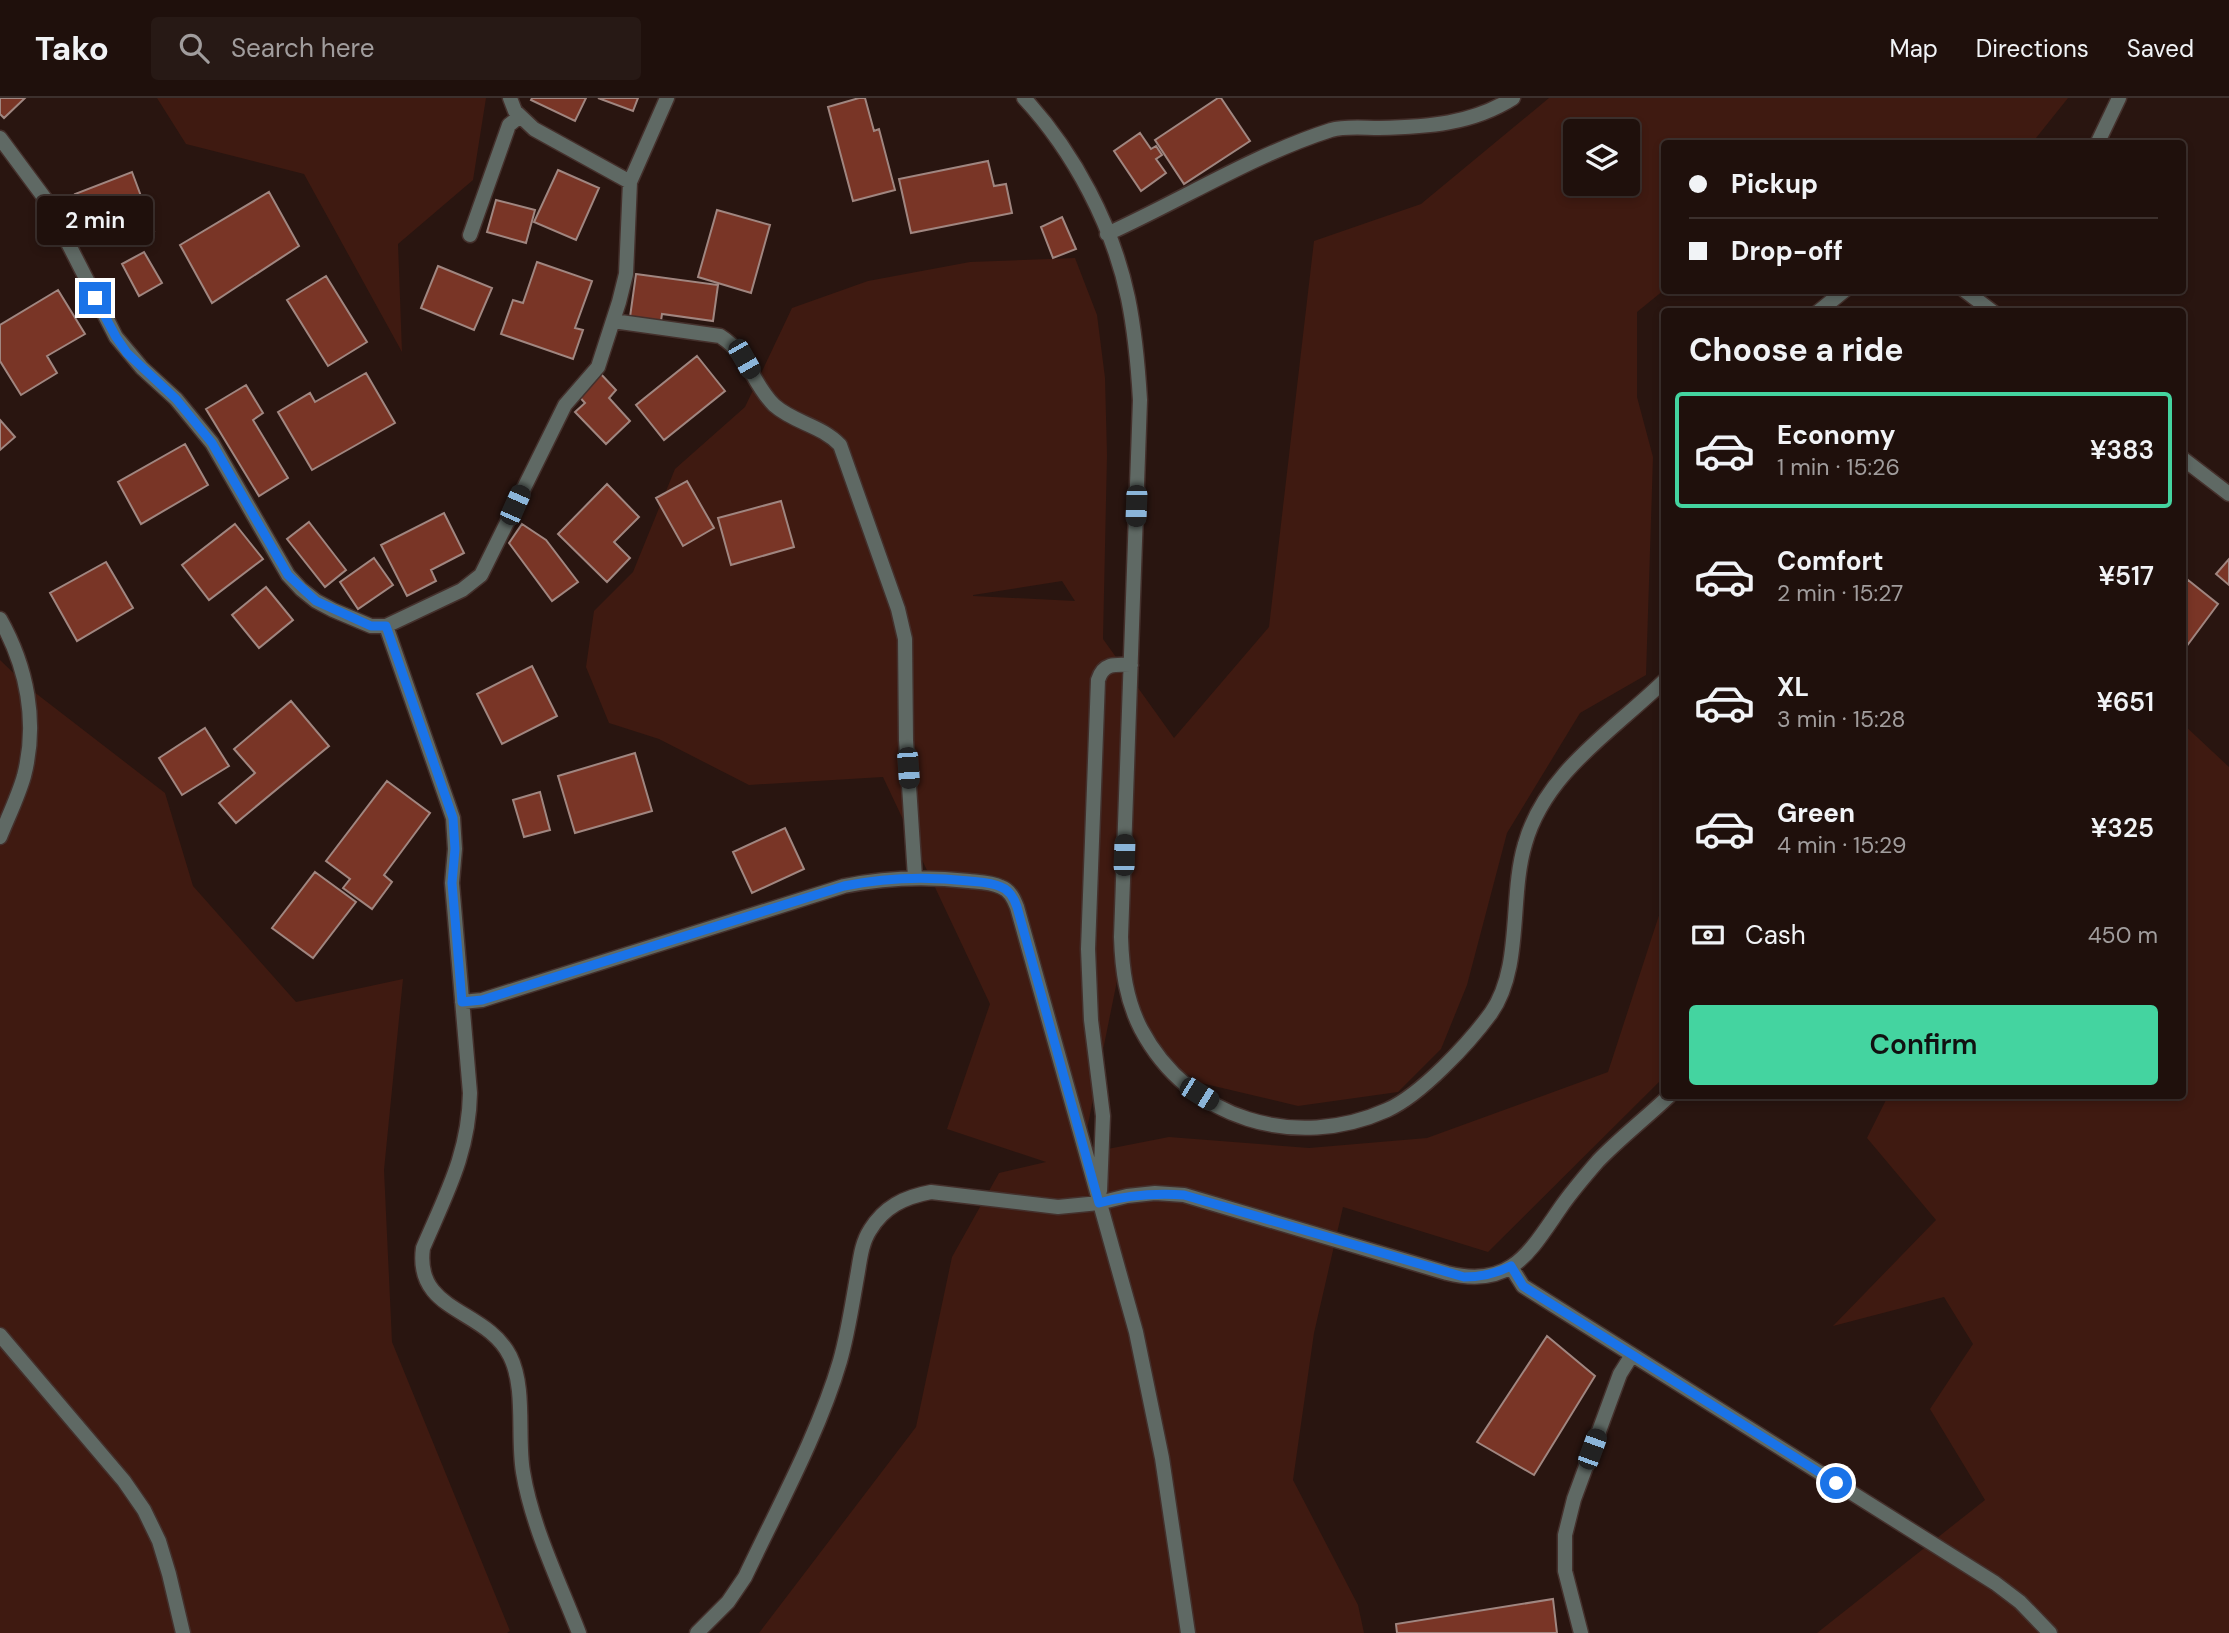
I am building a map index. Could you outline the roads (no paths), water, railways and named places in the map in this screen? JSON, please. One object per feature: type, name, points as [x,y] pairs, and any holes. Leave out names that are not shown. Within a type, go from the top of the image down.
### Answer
[{"type":"street","points":[[510,98],[520,116],[534,129],[630,181]]},
{"type":"street","points":[[0,138],[46,200],[116,337],[127,353],[183,406],[212,443],[288,575],[316,601],[371,626],[386,626],[462,590],[481,575],[565,405],[597,367],[626,274],[630,181],[667,98]]},
{"type":"street","points":[[1024,98],[1065,151],[1091,197],[1107,234],[1127,295],[1136,347],[1140,400],[1122,969],[1129,999],[1141,1029],[1158,1055],[1179,1078],[1224,1110],[1251,1121],[1278,1127],[1307,1129],[1364,1119],[1390,1109],[1414,1094],[1436,1074],[1491,1013],[1501,996],[1508,976],[1517,873],[1525,841],[1538,811],[1556,783],[1578,759],[1661,684]]},
{"type":"street","points":[[1107,234],[1269,153],[1335,129],[1442,125],[1471,118],[1499,107],[1513,98]]},
{"type":"street","points":[[2098,140],[2119,98]]},
{"type":"street","points":[[470,235],[509,125],[520,116]]},
{"type":"street","points":[[1823,308],[1840,294]]},
{"type":"street","points":[[1969,294],[1988,308]]},
{"type":"street","points":[[613,321],[720,336],[734,345],[763,392],[780,410],[830,435],[846,457],[903,624],[906,655],[906,740],[915,877]]},
{"type":"street","points":[[2186,461],[2229,494]]},
{"type":"street","points":[[0,619],[22,670],[30,723],[24,777],[0,837]]},
{"type":"street","points":[[386,626],[453,818],[455,849],[452,883],[470,1093],[470,1117],[459,1165],[423,1248],[423,1275],[437,1297],[493,1332],[511,1358],[516,1373],[520,1448],[527,1493],[579,1633]]},
{"type":"street","points":[[1099,1203],[1104,1116],[1091,1020],[1088,961],[1098,680],[1101,671],[1108,666],[1130,665]]},
{"type":"street","points":[[462,1002],[482,1000],[844,886],[915,877],[1003,887],[1012,895],[1136,1332],[1154,1416],[1188,1633]]},
{"type":"street","points":[[697,1633],[729,1602],[745,1577],[822,1413],[840,1361],[867,1234],[878,1218],[893,1204],[911,1195],[931,1192],[1058,1207],[1155,1193],[1184,1195],[1464,1277],[1481,1277],[1511,1266],[1534,1247],[1561,1206],[1598,1161],[1666,1099]]},
{"type":"street","points":[[1511,1266],[1523,1286],[1994,1583],[2020,1602],[2050,1633]]},
{"type":"street","points":[[0,1335],[124,1481],[144,1510],[159,1541],[183,1633]]},
{"type":"street","points":[[1581,1633],[1565,1571],[1565,1535],[1574,1499],[1620,1374],[1632,1355]]}]
